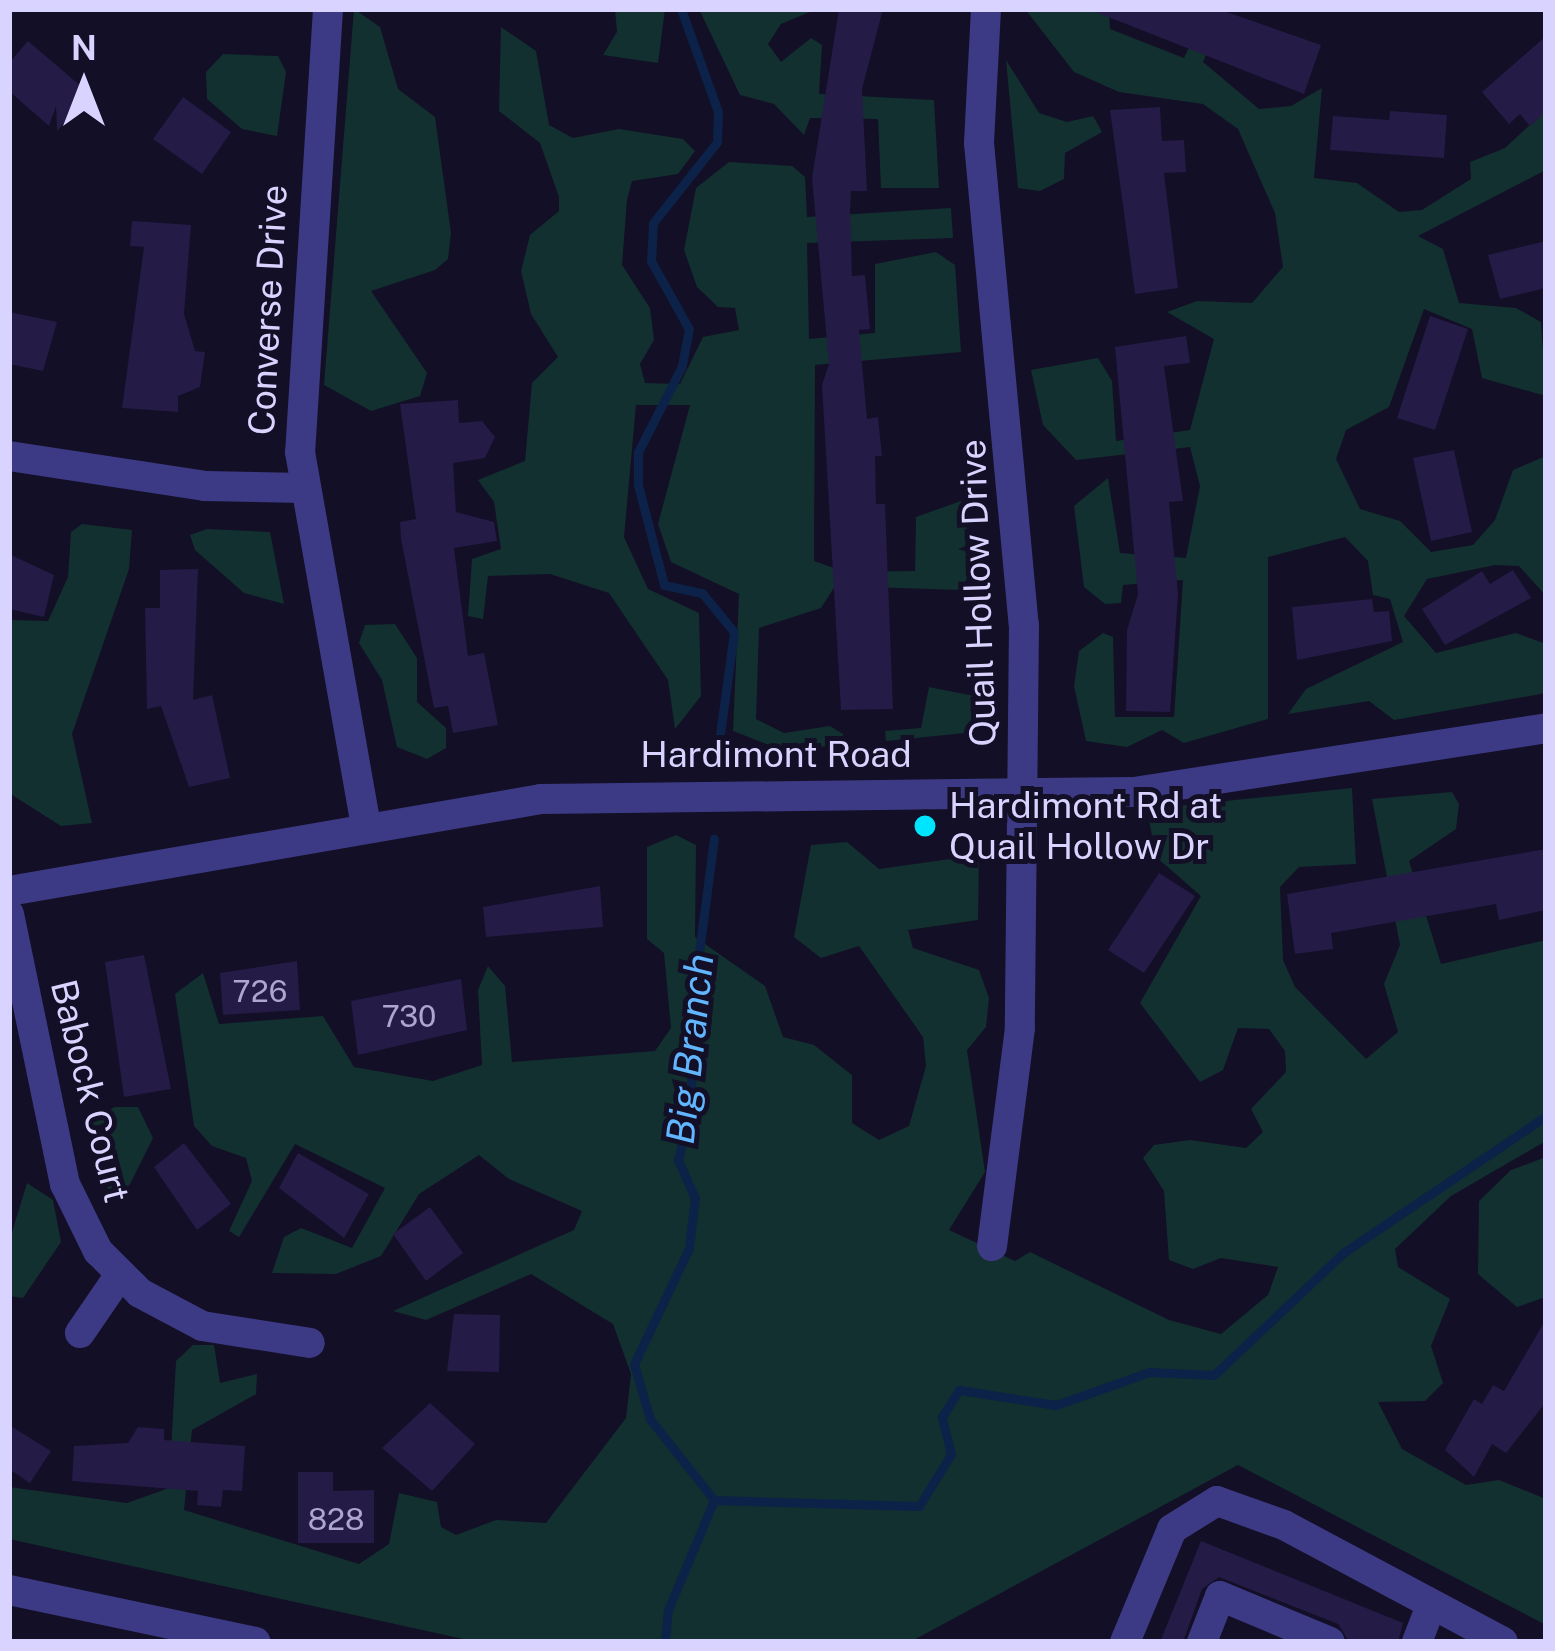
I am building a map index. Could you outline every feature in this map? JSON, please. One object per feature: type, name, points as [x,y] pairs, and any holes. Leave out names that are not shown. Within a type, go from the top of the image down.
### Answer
[{"type":"street","name":"Converse Drive","points":[[328,9],[300,369],[304,488],[367,826]]},
{"type":"street","name":"Quail Hollow Drive","points":[[986,9],[979,143],[1018,496],[1023,793],[1020,1028],[992,1246]]},
{"type":"street","points":[[9,456],[205,486],[304,488]]},
{"type":"street","name":"Hardimont Road","points":[[9,891],[367,826],[599,795],[1023,793],[1206,783],[1546,728]]},
{"type":"street","name":"Babock Court","points":[[9,914],[65,1184],[119,1276],[202,1326],[310,1343]]},
{"type":"street","points":[[80,1333],[119,1276]]},
{"type":"street","points":[[1125,1642],[1172,1529],[1217,1501],[1270,1518],[1503,1642]]},
{"type":"street","points":[[9,1590],[256,1642]]},
{"type":"street","points":[[1202,1642],[1220,1596],[1330,1642]]},
{"type":"street","points":[[1417,1642],[1431,1606]]},
{"type":"green space","points":[[354,9],[380,27],[398,89],[435,117],[451,233],[448,259],[435,270],[371,291],[427,373],[420,396],[371,411],[324,385]]},
{"type":"green space","points":[[615,9],[665,9],[658,63],[603,55],[617,32]]},
{"type":"green space","points":[[699,9],[817,9],[781,24],[768,44],[781,62],[811,38],[822,45],[819,94],[934,100],[939,188],[881,188],[878,119],[810,118],[804,135],[774,104],[740,95]]},
{"type":"green space","points":[[1025,9],[1109,9],[1110,29],[1184,58],[1207,9],[1225,9],[1203,62],[1259,109],[1291,106],[1322,88],[1314,178],[1357,183],[1399,212],[1422,210],[1471,179],[1470,162],[1505,148],[1546,110],[1546,170],[1418,236],[1443,249],[1459,303],[1516,308],[1541,322],[1546,396],[1482,378],[1472,329],[1424,309],[1389,407],[1346,430],[1336,459],[1360,509],[1400,521],[1431,552],[1473,545],[1495,520],[1513,470],[1546,456],[1546,596],[1519,566],[1495,565],[1427,579],[1404,616],[1436,653],[1516,633],[1546,644],[1546,693],[1394,720],[1369,701],[1288,714],[1306,689],[1403,642],[1390,599],[1373,595],[1368,561],[1345,537],[1268,557],[1268,719],[1184,743],[1162,730],[1127,747],[1086,741],[1074,686],[1079,651],[1103,633],[1113,637],[1115,717],[1174,717],[1183,580],[1123,585],[1121,603],[1105,604],[1084,587],[1074,506],[1108,478],[1120,553],[1186,558],[1200,486],[1190,447],[1076,460],[1043,425],[1031,370],[1098,358],[1112,381],[1116,441],[1190,430],[1214,339],[1167,312],[1197,301],[1252,303],[1283,267],[1275,213],[1238,129],[1203,104],[1119,92],[1074,72]]},
{"type":"green space","points":[[501,27],[536,51],[549,125],[573,138],[619,129],[683,139],[695,151],[678,174],[632,181],[627,200],[622,265],[650,308],[654,340],[640,364],[645,383],[680,384],[703,337],[739,330],[735,308],[718,307],[697,287],[684,250],[696,188],[729,162],[792,166],[805,177],[807,217],[951,208],[953,238],[807,243],[809,339],[875,333],[875,264],[936,252],[955,265],[961,352],[815,365],[814,561],[845,572],[915,571],[916,517],[961,501],[973,562],[962,590],[835,586],[821,608],[759,628],[756,719],[784,733],[830,726],[843,734],[842,747],[769,745],[733,731],[739,594],[671,562],[658,524],[690,405],[636,405],[624,537],[648,589],[699,613],[701,696],[675,729],[668,680],[609,593],[550,574],[488,576],[483,619],[468,616],[472,559],[501,549],[494,502],[478,480],[525,461],[532,383],[558,357],[531,314],[521,271],[530,235],[559,211],[559,197],[540,143],[499,111]]},
{"type":"green space","points":[[223,54],[278,56],[286,72],[277,136],[242,129],[207,99],[206,72]]},
{"type":"green space","points":[[1006,60],[1039,113],[1067,122],[1093,116],[1102,132],[1065,153],[1064,179],[1040,191],[1018,188]]},
{"type":"green space","points":[[82,524],[132,530],[129,569],[72,734],[92,823],[61,826],[9,793],[9,620],[48,621],[68,577],[71,532]]},
{"type":"green space","points":[[207,529],[270,532],[284,604],[244,593],[195,550],[190,535]]},
{"type":"green space","points":[[395,624],[417,658],[417,702],[446,728],[446,748],[427,759],[397,747],[382,680],[359,643],[365,625]]},
{"type":"green space","points":[[929,687],[974,696],[974,722],[965,733],[886,741],[885,731],[921,728]]},
{"type":"green space","points":[[1352,788],[1356,864],[1299,867],[1280,887],[1283,960],[1295,987],[1366,1059],[1398,1032],[1384,984],[1400,945],[1372,799],[1452,792],[1459,804],[1456,829],[1409,861],[1441,964],[1546,940],[1546,1141],[1451,1196],[1395,1249],[1398,1267],[1450,1299],[1431,1346],[1443,1383],[1425,1401],[1378,1402],[1402,1449],[1466,1485],[1499,1480],[1546,1499],[1546,1625],[1238,1465],[910,1642],[477,1642],[9,1539],[9,1487],[127,1503],[169,1488],[176,1361],[193,1345],[214,1345],[220,1383],[257,1374],[256,1394],[192,1430],[184,1510],[359,1564],[389,1544],[399,1493],[437,1502],[441,1527],[456,1535],[496,1520],[546,1523],[626,1418],[631,1374],[613,1324],[531,1274],[426,1320],[393,1311],[574,1230],[582,1211],[509,1179],[479,1155],[419,1194],[381,1256],[336,1274],[272,1273],[284,1237],[301,1228],[352,1248],[385,1188],[295,1144],[239,1237],[229,1231],[252,1181],[246,1158],[212,1146],[194,1126],[175,994],[203,973],[219,1024],[323,1016],[354,1067],[433,1081],[482,1065],[478,990],[488,966],[505,986],[512,1062],[655,1051],[671,1028],[664,953],[647,939],[647,847],[676,835],[696,845],[695,937],[765,986],[783,1037],[814,1045],[852,1075],[852,1123],[879,1140],[909,1126],[926,1066],[923,1037],[859,946],[821,958],[794,937],[811,845],[847,842],[879,869],[979,855],[978,920],[908,930],[913,948],[979,970],[989,998],[986,1027],[967,1050],[985,1172],[949,1230],[1015,1261],[1030,1252],[1169,1320],[1221,1334],[1268,1295],[1278,1267],[1221,1258],[1193,1269],[1169,1260],[1164,1191],[1143,1158],[1154,1145],[1190,1140],[1246,1148],[1263,1132],[1251,1109],[1286,1072],[1285,1051],[1269,1029],[1238,1028],[1223,1070],[1200,1082],[1140,1003],[1201,896],[1156,857],[1147,809]]},
{"type":"green space","points":[[115,1107],[138,1107],[153,1138],[126,1192],[112,1199],[88,1140],[92,1119]]},
{"type":"green space","points":[[1546,1157],[1546,1297],[1517,1307],[1478,1274],[1479,1201],[1511,1170]]},
{"type":"green space","points":[[27,1183],[53,1200],[61,1242],[23,1298],[9,1296],[9,1242]]},
{"type":"building","points":[[839,9],[883,9],[862,89],[867,191],[851,191],[850,211],[852,276],[865,275],[870,329],[859,330],[867,419],[878,417],[882,456],[875,456],[876,504],[885,504],[893,709],[841,710],[822,385],[829,364],[812,178]]},
{"type":"building","points":[[1088,9],[1218,9],[1321,45],[1304,94]]},
{"type":"building","points":[[1546,36],[1546,112],[1530,126],[1520,114],[1509,124],[1482,92]]},
{"type":"building","points":[[28,41],[90,94],[57,131],[56,106],[49,126],[9,91],[9,63]]},
{"type":"building","points":[[183,97],[231,132],[202,174],[153,139]]},
{"type":"building","points":[[1160,107],[1162,141],[1184,140],[1186,172],[1164,173],[1178,288],[1135,294],[1110,110]]},
{"type":"building","points":[[1390,111],[1447,115],[1444,158],[1330,150],[1333,116],[1389,120]]},
{"type":"building","points":[[132,221],[191,225],[184,314],[195,351],[205,352],[200,387],[178,396],[178,412],[122,408],[144,247],[130,246]]},
{"type":"building","points":[[1546,241],[1546,288],[1500,299],[1488,255]]},
{"type":"building","points":[[9,312],[57,322],[43,371],[9,364]]},
{"type":"building","points":[[1430,316],[1468,329],[1435,430],[1397,418]]},
{"type":"building","points":[[1186,336],[1190,363],[1164,366],[1183,501],[1169,502],[1178,594],[1170,712],[1126,711],[1127,630],[1138,594],[1115,347]]},
{"type":"building","points":[[458,400],[459,423],[482,421],[495,437],[485,458],[453,463],[456,512],[494,522],[497,541],[454,548],[468,656],[484,653],[498,725],[453,733],[448,706],[434,708],[401,539],[400,522],[416,519],[400,404]]},
{"type":"building","points":[[1454,450],[1472,532],[1431,541],[1413,458]]},
{"type":"building","points":[[9,554],[54,575],[44,617],[9,609]]},
{"type":"building","points":[[198,569],[193,700],[212,695],[230,778],[189,787],[161,706],[147,709],[145,608],[160,608],[160,570]]},
{"type":"building","points":[[1513,570],[1531,598],[1445,645],[1422,609],[1482,571],[1490,584]]},
{"type":"building","points":[[1372,599],[1374,612],[1389,611],[1392,641],[1297,660],[1292,607]]},
{"type":"building","points":[[1546,849],[1546,910],[1499,920],[1496,904],[1331,933],[1333,949],[1295,954],[1287,894]]},
{"type":"building","points":[[1159,873],[1195,896],[1144,973],[1108,950]]},
{"type":"building","points":[[600,886],[603,927],[486,937],[483,907]]},
{"type":"building","points":[[144,955],[171,1089],[124,1097],[105,962]]},
{"type":"building","points":[[297,961],[300,1010],[223,1015],[220,973]]},
{"type":"building","points":[[461,979],[467,1030],[358,1055],[351,1001]]},
{"type":"building","points":[[184,1143],[231,1204],[197,1230],[154,1167]]},
{"type":"building","points":[[298,1153],[369,1194],[344,1238],[279,1188]]},
{"type":"building","points":[[430,1207],[463,1253],[426,1281],[393,1234]]},
{"type":"building","points":[[454,1314],[500,1315],[499,1372],[447,1371]]},
{"type":"building","points":[[1546,1319],[1546,1402],[1506,1453],[1492,1444],[1474,1477],[1445,1450],[1474,1399],[1482,1404],[1493,1385],[1504,1391]]},
{"type":"building","points":[[430,1403],[475,1444],[432,1491],[382,1448]]},
{"type":"building","points":[[9,1425],[51,1451],[30,1483],[9,1469]]},
{"type":"building","points":[[138,1427],[164,1429],[164,1440],[245,1446],[242,1491],[223,1490],[221,1507],[197,1505],[198,1491],[72,1481],[74,1446],[128,1443]]},
{"type":"building","points":[[298,1472],[333,1472],[333,1491],[374,1490],[374,1543],[298,1543]]},
{"type":"building","points":[[1201,1541],[1403,1623],[1398,1642],[1349,1642],[1338,1624],[1219,1577],[1202,1589],[1183,1642],[1160,1642]]},
{"type":"waterway","name":"Big Branch","points":[[681,9],[718,112],[717,142],[653,223],[651,261],[689,329],[682,366],[638,452],[638,485],[664,585],[702,593],[734,632],[719,742]]},
{"type":"waterway","name":"Big Branch","points":[[714,839],[689,1028],[692,1101],[678,1160],[695,1198],[689,1248],[634,1364],[650,1419],[714,1500]]},
{"type":"waterway","points":[[714,1500],[919,1506],[951,1454],[942,1417],[959,1390],[1056,1405],[1149,1372],[1214,1375],[1343,1253],[1546,1116]]},
{"type":"waterway","name":"Big Branch","points":[[665,1642],[668,1610],[714,1500]]},
{"type":"place","name":"Hardimont Rd at Quail Hollow Dr","points":[[925,826]]}]
